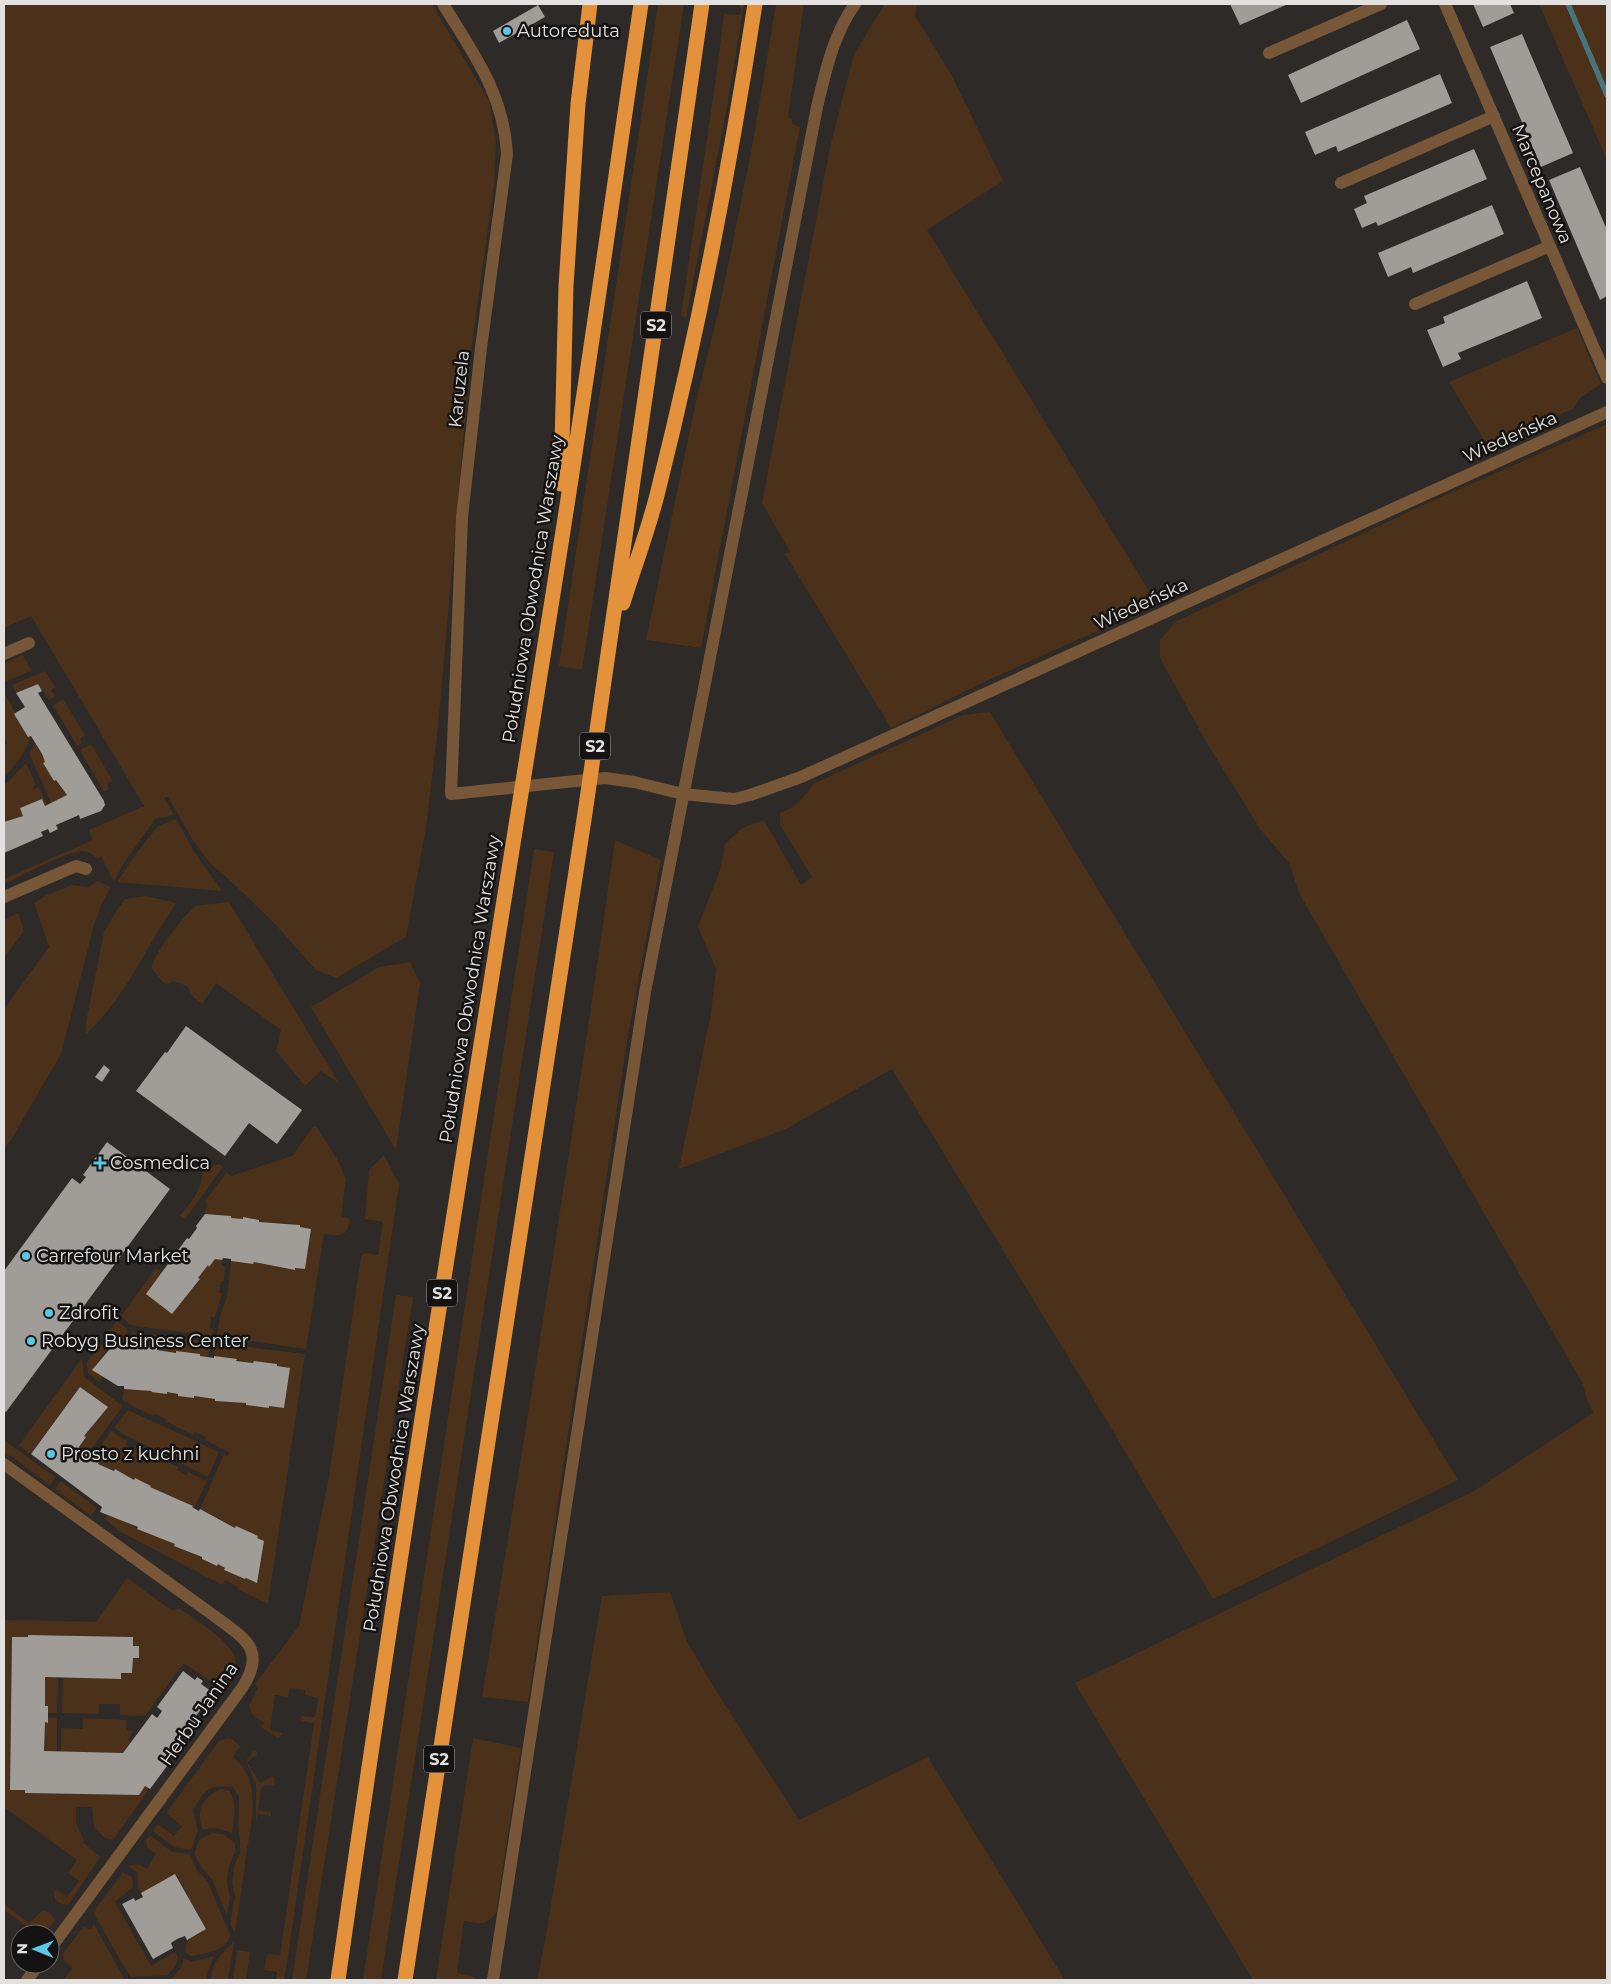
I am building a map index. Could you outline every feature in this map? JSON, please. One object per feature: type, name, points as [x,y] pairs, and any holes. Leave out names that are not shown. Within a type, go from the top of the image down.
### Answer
[{"type":"highway","points":[[560,549],[566,286],[578,104],[590,4]]},
{"type":"highway","name":"Południowa Obwodnica Warszawy","points":[[338,1980],[368,1764],[536,689],[560,549],[642,4]]},
{"type":"highway","name":"S2","points":[[405,1980],[610,647],[702,4]]},
{"type":"highway","points":[[610,647],[659,489],[696,328],[743,79],[755,4]]},
{"type":"street","name":"Karuzela","points":[[443,4],[492,88],[503,121],[507,154],[481,348],[462,517],[451,794]]},
{"type":"street","points":[[493,1980],[637,1039],[683,794],[822,87],[838,32],[855,4]]},
{"type":"street","points":[[1269,53],[1381,4]]},
{"type":"street","name":"Marcepanowa","points":[[1445,4],[1607,378]]},
{"type":"street","points":[[1341,183],[1494,116]]},
{"type":"street","points":[[1415,304],[1550,246]]},
{"type":"street","name":"Wiedeńska","points":[[451,794],[605,778],[634,782],[683,794],[734,799],[770,789],[801,777],[1607,412]]},
{"type":"street","points":[[4,654],[30,643]]},
{"type":"street","points":[[4,896],[76,866],[86,869]]},
{"type":"street","name":"Herbu Janina","points":[[4,1464],[213,1615],[242,1638],[253,1653],[252,1670],[242,1688],[60,1935]]},
{"type":"shaded area","points":[[4,4],[432,4],[489,101],[496,140],[494,185],[471,352],[438,727],[426,828],[406,937],[336,978],[316,970],[275,924],[210,863],[194,842],[168,797],[164,798],[174,815],[155,819],[122,866],[114,882],[101,856],[97,859],[84,851],[56,859],[4,884],[4,879],[93,840],[89,830],[144,806],[31,616],[4,628]]},
{"type":"shaded area","points":[[658,4],[684,4],[582,670],[559,666]]},
{"type":"shaded area","points":[[739,4],[744,4],[728,102],[686,318],[681,315],[724,14],[740,15]]},
{"type":"shaded area","points":[[776,4],[804,4],[788,117],[792,119],[792,124],[800,127],[701,648],[646,640],[695,406],[734,237],[752,147]]},
{"type":"shaded area","points":[[885,4],[917,4],[915,16],[951,74],[1003,181],[927,230],[1157,604],[984,682],[891,728],[785,554],[790,552],[762,503],[830,147],[854,54]]},
{"type":"shaded area","points":[[1539,4],[1607,4],[1607,160]]},
{"type":"shaded area","points":[[1577,328],[1601,384],[1580,398],[1573,409],[1487,445],[1449,382]]},
{"type":"shaded area","points":[[1607,424],[1607,1980],[1253,1980],[1075,1683],[1472,1492],[1593,1413],[1583,1384],[1300,895],[1289,863],[1260,829],[1205,740],[1160,658],[1160,640],[1175,622],[1423,505]]},
{"type":"shaded area","points":[[23,655],[32,671],[4,682],[4,664]]},
{"type":"shaded area","points":[[45,671],[55,687],[51,690],[55,697],[49,700],[38,684],[16,693],[12,685]]},
{"type":"shaded area","points":[[4,692],[28,737],[31,736],[20,758],[4,777],[4,745],[7,744],[4,737],[4,704],[6,703]]},
{"type":"shaded area","points":[[63,699],[85,735],[80,739],[82,743],[77,746],[53,705]]},
{"type":"shaded area","points":[[990,712],[1458,1480],[1213,1599],[1083,1381],[892,1069],[786,1129],[679,1169],[711,1013],[716,969],[698,927],[721,867],[725,844],[742,828],[764,820],[801,885],[812,877],[780,825],[780,813],[799,802],[813,784],[963,715]]},
{"type":"shaded area","points":[[35,743],[45,762],[43,763],[54,781],[56,780],[67,795],[51,803],[29,753]]},
{"type":"shaded area","points":[[91,744],[113,781],[107,784],[109,789],[104,792],[80,750]]},
{"type":"shaded area","points":[[25,764],[36,785],[33,786],[33,789],[39,787],[47,805],[45,806],[42,799],[20,808],[23,816],[4,822],[4,786]]},
{"type":"shaded area","points":[[176,819],[195,853],[222,891],[117,882],[158,826]]},
{"type":"shaded area","points":[[615,840],[661,860],[627,1041],[528,1702],[482,1697],[551,1268]]},
{"type":"shaded area","points":[[534,849],[554,852],[381,1980],[363,1980]]},
{"type":"shaded area","points":[[98,881],[111,887],[102,903],[94,925],[61,1054],[11,1140],[4,1148],[4,1009],[49,947],[34,903],[45,896],[72,885],[88,887]]},
{"type":"shaded area","points":[[146,896],[176,903],[124,989],[100,1020],[86,1034],[86,1022],[104,932],[125,899]]},
{"type":"shaded area","points":[[229,902],[339,1083],[321,1071],[305,1086],[276,1051],[281,1030],[216,983],[202,1004],[193,997],[187,986],[173,981],[166,985],[151,968],[164,943],[194,906]]},
{"type":"shaded area","points":[[18,913],[24,931],[4,958],[4,920]]},
{"type":"shaded area","points":[[410,962],[420,983],[396,1150],[311,1007],[379,967]]},
{"type":"shaded area","points":[[316,1126],[337,1159],[346,1179],[341,1217],[350,1218],[347,1229],[342,1234],[324,1234],[306,1349],[217,1336],[220,1315],[227,1297],[231,1261],[253,1264],[254,1262],[294,1270],[295,1268],[305,1269],[311,1229],[300,1227],[300,1225],[277,1222],[276,1224],[259,1222],[259,1220],[231,1218],[231,1216],[205,1214],[207,1203],[205,1201],[227,1172],[231,1176],[292,1156],[313,1127]]},
{"type":"shaded area","points":[[384,1155],[399,1184],[288,1957],[284,1980],[276,1980],[277,1972],[264,1970],[267,1954],[280,1955],[314,1723],[301,1721],[302,1716],[315,1717],[318,1698],[305,1695],[305,1690],[290,1688],[288,1697],[275,1695],[270,1730],[283,1733],[278,1738],[261,1727],[264,1723],[252,1714],[249,1705],[258,1688],[255,1684],[299,1626],[329,1477],[361,1256],[365,1253],[378,1255],[383,1222],[365,1219],[369,1170]]},
{"type":"shaded area","points":[[219,1164],[223,1167],[185,1219],[180,1216],[196,1195],[203,1170]]},
{"type":"shaded area","points":[[215,1259],[222,1260],[222,1266],[225,1266],[224,1281],[221,1281],[219,1293],[222,1293],[215,1317],[211,1317],[210,1328],[213,1329],[212,1336],[135,1326],[129,1324],[121,1316],[156,1268],[163,1272],[146,1294],[172,1314],[200,1280],[198,1278],[208,1265]]},
{"type":"shaded area","points":[[396,1295],[413,1297],[306,1980],[292,1980]]},
{"type":"shaded area","points":[[117,1321],[127,1329],[125,1343],[113,1341],[108,1344],[103,1340]]},
{"type":"shaded area","points":[[132,1332],[211,1342],[208,1357],[200,1356],[200,1354],[176,1351],[176,1353],[157,1350],[157,1348],[130,1346]]},
{"type":"shaded area","points":[[216,1343],[305,1354],[268,1604],[237,1589],[238,1587],[225,1580],[222,1585],[119,1531],[105,1519],[107,1515],[116,1517],[152,1536],[153,1534],[175,1544],[174,1546],[202,1557],[202,1559],[217,1566],[218,1564],[225,1568],[224,1570],[257,1583],[264,1541],[200,1509],[224,1454],[228,1456],[229,1452],[205,1440],[206,1437],[195,1432],[193,1435],[165,1421],[166,1419],[132,1406],[122,1399],[124,1389],[132,1390],[133,1388],[166,1394],[167,1392],[194,1398],[194,1396],[215,1399],[215,1401],[246,1403],[246,1405],[269,1408],[269,1406],[284,1408],[290,1368],[277,1366],[277,1364],[254,1361],[253,1363],[214,1356]]},
{"type":"shaded area","points":[[101,1344],[106,1348],[106,1351],[93,1369],[103,1377],[99,1382],[88,1373],[87,1362]]},
{"type":"shaded area","points":[[82,1358],[84,1377],[123,1406],[88,1453],[79,1447],[86,1437],[84,1436],[108,1407],[80,1387],[30,1454],[19,1445]]},
{"type":"shaded area","points":[[128,1410],[219,1452],[208,1477],[114,1428]]},
{"type":"shaded area","points":[[111,1431],[127,1441],[125,1445],[139,1451],[140,1448],[178,1467],[177,1470],[186,1475],[188,1472],[207,1481],[194,1508],[192,1505],[150,1487],[135,1478],[134,1480],[122,1475],[123,1473],[98,1464],[99,1462],[93,1457]]},
{"type":"shaded area","points":[[4,1440],[55,1477],[50,1486],[10,1455],[8,1457],[4,1453]]},
{"type":"shaded area","points":[[61,1481],[97,1508],[91,1516],[55,1489]]},
{"type":"shaded area","points":[[127,1578],[171,1610],[180,1609],[224,1641],[235,1658],[236,1669],[227,1688],[225,1687],[223,1690],[184,1663],[145,1716],[120,1715],[120,1704],[99,1704],[99,1714],[62,1713],[63,1677],[132,1673],[133,1658],[139,1658],[139,1647],[133,1646],[133,1637],[29,1635],[28,1637],[12,1637],[10,1790],[25,1790],[25,1793],[138,1795],[145,1786],[149,1789],[113,1840],[105,1838],[94,1827],[92,1807],[76,1807],[76,1823],[84,1840],[83,1842],[100,1857],[68,1905],[65,1905],[56,1900],[54,1892],[56,1889],[67,1897],[79,1881],[68,1873],[77,1860],[4,1807],[4,1800],[7,1801],[4,1799],[4,1620],[96,1622]]},
{"type":"shaded area","points":[[670,1592],[686,1640],[799,1820],[928,1757],[1065,1980],[537,1980],[602,1596]]},
{"type":"shaded area","points":[[45,1677],[58,1677],[57,1713],[48,1713],[45,1706]]},
{"type":"shaded area","points":[[48,1718],[57,1718],[57,1752],[44,1751],[45,1722],[48,1722]]},
{"type":"shaded area","points":[[83,1718],[126,1720],[126,1730],[133,1731],[128,1740],[131,1743],[123,1753],[61,1752],[61,1728],[83,1729]]},
{"type":"shaded area","points":[[228,1738],[240,1746],[233,1757],[248,1775],[252,1791],[251,1828],[235,1933],[230,1924],[235,1897],[232,1883],[235,1863],[240,1853],[240,1840],[238,1826],[239,1797],[233,1787],[225,1786],[208,1790],[197,1803],[193,1810],[198,1830],[191,1850],[174,1847],[153,1831],[158,1824],[174,1836],[182,1826],[166,1813],[219,1741]]},
{"type":"shaded area","points":[[473,1738],[521,1748],[496,1913],[481,1923],[464,1921],[457,1973],[474,1977],[477,1980],[436,1980]]},
{"type":"shaded area","points":[[254,1750],[258,1754],[247,1762],[260,1783],[274,1776],[275,1786],[265,1785],[261,1789],[258,1810],[271,1812],[271,1816],[258,1814],[256,1822],[256,1784],[246,1761]]},
{"type":"shaded area","points":[[220,1789],[230,1791],[234,1801],[232,1833],[218,1829],[203,1830],[201,1823],[200,1811],[202,1806],[209,1797]]},
{"type":"shaded area","points":[[212,1833],[223,1834],[235,1843],[235,1852],[229,1866],[227,1881],[230,1898],[227,1916],[213,1881],[201,1867],[194,1853],[200,1839]]},
{"type":"shaded area","points":[[150,1835],[172,1852],[190,1854],[197,1870],[208,1882],[230,1935],[225,1945],[209,1953],[191,1956],[185,1952],[187,1940],[206,1929],[176,1874],[141,1893],[138,1887],[138,1873],[128,1866],[139,1864],[147,1869],[156,1854],[147,1848],[146,1840]]},
{"type":"shaded area","points":[[123,1872],[132,1877],[133,1887],[115,1902],[151,1966],[175,1952],[178,1957],[176,1965],[168,1975],[131,1977],[95,1916],[94,1911]]},
{"type":"shaded area","points":[[4,1904],[29,1923],[43,1910],[50,1913],[55,1920],[52,1924],[23,1924],[4,1910]]},
{"type":"shaded area","points":[[94,1924],[125,1980],[63,1980],[73,1968],[64,1961],[63,1954],[83,1927],[91,1929]]},
{"type":"shaded area","points":[[234,1942],[228,1980],[211,1980],[211,1974],[218,1959]]},
{"type":"shaded area","points":[[237,1950],[250,1952],[246,1980],[233,1980]]},
{"type":"shaded area","points":[[214,1956],[207,1974],[207,1980],[170,1980],[181,1968],[184,1957],[191,1962]]},
{"type":"building","points":[[1230,4],[1288,4],[1240,25]]},
{"type":"building","points":[[1473,4],[1510,4],[1514,13],[1483,27]]},
{"type":"building","points":[[538,5],[545,17],[499,43],[493,31]]},
{"type":"building","points":[[1407,20],[1420,49],[1301,103],[1288,75]]},
{"type":"building","points":[[1522,34],[1573,153],[1541,167],[1490,47]]},
{"type":"building","points":[[1440,74],[1452,103],[1338,152],[1336,146],[1315,155],[1305,132]]},
{"type":"building","points":[[1474,149],[1487,179],[1378,226],[1376,222],[1362,228],[1354,209],[1367,203],[1364,196]]},
{"type":"building","points":[[1580,167],[1607,230],[1607,296],[1600,300],[1549,180]]},
{"type":"building","points":[[1492,205],[1504,234],[1413,273],[1411,267],[1388,277],[1378,253]]},
{"type":"building","points":[[1527,281],[1542,318],[1458,353],[1461,359],[1443,367],[1427,330],[1445,323],[1443,317]]},
{"type":"building","points":[[38,684],[42,691],[38,693],[105,805],[101,811],[80,819],[79,815],[56,825],[58,829],[50,833],[48,829],[41,832],[43,836],[4,853],[4,822],[23,816],[20,808],[42,799],[45,806],[67,795],[56,780],[54,781],[43,763],[45,762],[42,754],[31,736],[28,737],[14,714],[25,707],[16,693]]},
{"type":"building","points":[[186,1026],[302,1110],[277,1144],[249,1123],[225,1156],[136,1091]]},
{"type":"building","points":[[104,1065],[110,1070],[102,1082],[95,1077]]},
{"type":"building","name":"Robyg Business Center","points":[[107,1142],[170,1189],[6,1412],[4,1411],[4,1271],[72,1178],[80,1184],[86,1177],[83,1175]]},
{"type":"building","points":[[205,1214],[243,1219],[243,1217],[259,1220],[259,1222],[300,1225],[300,1227],[311,1229],[305,1269],[295,1268],[295,1270],[254,1262],[253,1264],[231,1261],[231,1259],[215,1259],[209,1267],[208,1265],[198,1278],[200,1279],[172,1314],[146,1294],[187,1238],[189,1239]]},
{"type":"building","points":[[114,1344],[157,1348],[157,1350],[176,1353],[176,1351],[200,1354],[200,1356],[214,1358],[214,1356],[237,1359],[236,1361],[277,1364],[277,1366],[290,1368],[284,1408],[269,1406],[269,1408],[246,1405],[246,1403],[215,1401],[215,1399],[194,1396],[194,1398],[178,1396],[178,1394],[167,1392],[167,1394],[124,1389],[124,1386],[118,1386],[92,1370]]},
{"type":"building","points":[[80,1387],[108,1407],[84,1436],[86,1437],[79,1447],[99,1462],[98,1464],[114,1471],[115,1469],[134,1480],[135,1478],[235,1528],[236,1526],[258,1536],[257,1538],[264,1541],[257,1583],[224,1570],[225,1568],[218,1564],[217,1566],[202,1559],[202,1557],[174,1546],[175,1544],[137,1529],[138,1527],[100,1512],[102,1507],[31,1454]]},
{"type":"building","points":[[28,1635],[133,1637],[133,1646],[139,1646],[139,1658],[133,1658],[132,1673],[121,1673],[121,1679],[45,1677],[45,1706],[48,1706],[48,1723],[45,1722],[44,1751],[123,1753],[152,1714],[157,1718],[160,1714],[162,1711],[157,1707],[183,1671],[195,1680],[197,1677],[203,1681],[201,1684],[218,1696],[208,1710],[203,1706],[194,1719],[199,1722],[192,1733],[187,1729],[165,1759],[170,1762],[150,1789],[145,1786],[139,1795],[25,1793],[25,1790],[10,1790],[12,1637],[28,1637]]},
{"type":"building","points":[[175,1874],[206,1929],[187,1940],[185,1936],[177,1939],[171,1943],[173,1948],[153,1959],[122,1904],[134,1898],[135,1901],[143,1897],[141,1893]]},
{"type":"waterway","points":[[1568,4],[1607,95]]},
{"type":"place","name":"Autoreduta","points":[[507,31]]},
{"type":"place","name":"Cosmedica","points":[[100,1163]]},
{"type":"place","name":"Carrefour Market","points":[[26,1256]]},
{"type":"place","name":"Zdrofit","points":[[49,1313]]},
{"type":"place","name":"Robyg Business Center","points":[[31,1341]]},
{"type":"place","name":"Prosto z kuchni","points":[[51,1454]]}]
